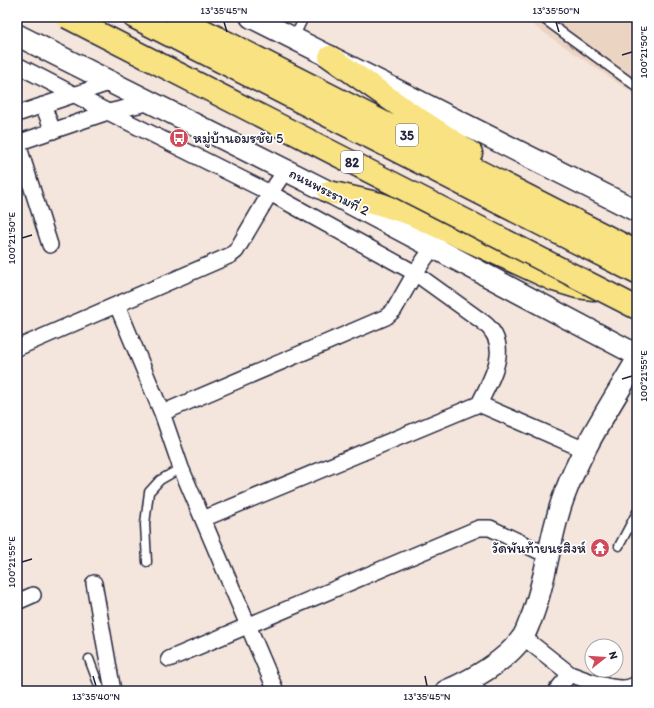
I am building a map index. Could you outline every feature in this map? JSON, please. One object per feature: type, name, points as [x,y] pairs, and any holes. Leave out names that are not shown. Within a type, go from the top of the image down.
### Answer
[{"type":"highway","name":"82","points":[[67,17],[637,308]]},
{"type":"highway","points":[[75,17],[637,301]]},
{"type":"highway","name":"82","points":[[134,17],[637,273]]},
{"type":"highway","name":"35","points":[[177,17],[637,252]]},
{"type":"highway","points":[[330,57],[446,137],[617,242]]},
{"type":"highway","points":[[329,192],[380,204],[411,214],[554,280],[596,290],[608,286]]},
{"type":"main road","name":"35","points":[[251,17],[637,211]]},
{"type":"main road","name":"ถนนพระรามที่ 2","points":[[17,35],[329,192],[637,355]]},
{"type":"main road","points":[[446,691],[472,686],[484,671],[509,652],[523,637],[534,610],[545,575],[547,555],[564,495],[585,450],[637,360]]},
{"type":"street","points":[[17,65],[270,193],[415,273],[491,328],[497,338],[497,366],[479,404],[203,519]]},
{"type":"street","points":[[17,114],[112,82]]},
{"type":"street","points":[[50,245],[17,142],[108,112],[152,102]]},
{"type":"street","points":[[44,105],[53,131]]},
{"type":"street","points":[[17,348],[231,255],[236,251],[270,193],[286,170]]},
{"type":"street","points":[[162,413],[386,317],[394,310],[415,273],[433,247]]},
{"type":"street","points":[[117,305],[162,413],[181,468],[276,691]]},
{"type":"street","points":[[479,404],[585,450]]},
{"type":"street","points":[[169,659],[479,528],[490,528],[547,555]]},
{"type":"street","points":[[94,583],[113,691]]},
{"type":"street","points":[[17,602],[33,595]]},
{"type":"street","points":[[523,637],[570,674],[606,686],[629,688],[637,683]]},
{"type":"street","points":[[556,691],[570,674]]},
{"type":"lane","points":[[293,39],[304,17]]},
{"type":"lane","points":[[541,17],[637,87]]},
{"type":"lane","points":[[147,562],[145,524],[149,492],[160,480],[181,468]]},
{"type":"lane","points":[[619,546],[637,512]]},
{"type":"lane","points":[[89,659],[101,691]]},
{"type":"shaded area","points":[[521,17],[637,17],[637,96]]},
{"type":"place","name":"หมู่บ้านอมรชัย 5","points":[[179,138]]},
{"type":"place","name":"วัดพันท้ายนรสิงห์","points":[[600,548]]}]
